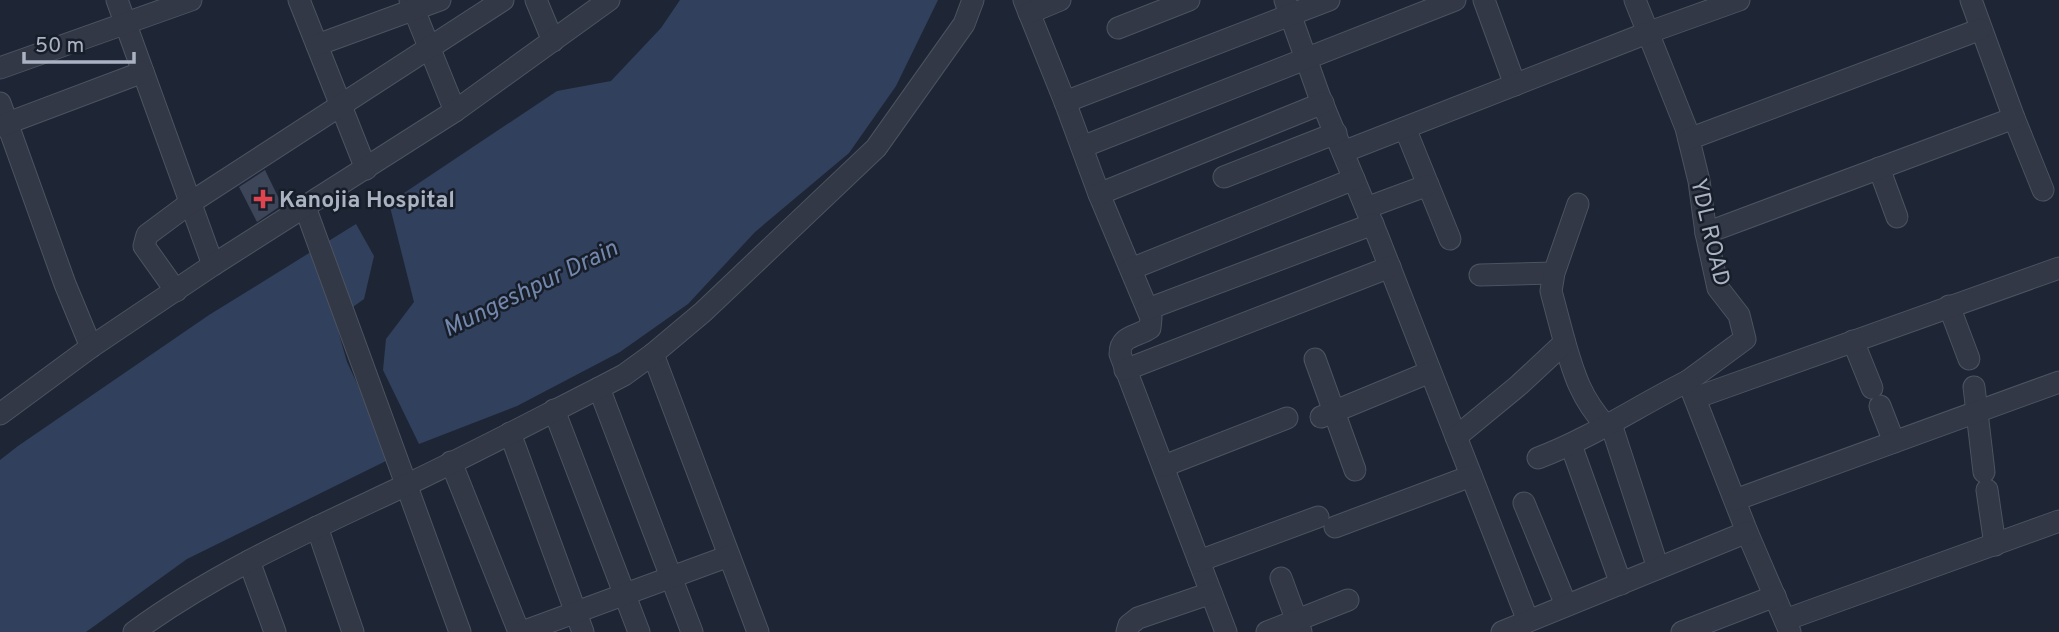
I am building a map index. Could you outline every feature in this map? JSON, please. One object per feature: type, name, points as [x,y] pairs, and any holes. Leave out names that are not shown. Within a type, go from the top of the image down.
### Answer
[{"type":"street","points":[[117,0],[213,265]]},
{"type":"street","points":[[0,68],[191,0]]},
{"type":"street","points":[[299,0],[366,169]]},
{"type":"street","points":[[317,45],[412,5],[440,0]]},
{"type":"street","points":[[176,290],[144,246],[147,235],[190,203],[503,0]]},
{"type":"street","points":[[536,0],[552,41]]},
{"type":"street","points":[[134,632],[171,605],[317,527],[404,476],[451,463],[624,375],[653,355],[876,148],[964,24],[973,0]]},
{"type":"street","points":[[1060,0],[1026,6],[1152,324],[1150,328],[1125,338],[1120,345],[1120,354],[1211,593],[1222,631]]},
{"type":"street","points":[[1118,28],[1189,0]]},
{"type":"street","points":[[1065,102],[1288,8],[1329,0]]},
{"type":"street","points":[[1082,147],[1455,0]]},
{"type":"street","points":[[1484,0],[1515,85]]},
{"type":"street","name":"YDL ROAD","points":[[1635,0],[1686,128],[1699,181],[1706,233],[1718,288],[1740,315],[1745,339],[1691,390]]},
{"type":"street","points":[[1224,177],[1339,143],[1405,128],[1647,33],[1739,0]]},
{"type":"street","points":[[1971,0],[2043,190]]},
{"type":"street","points":[[0,414],[91,347],[213,265],[455,111],[598,4]]},
{"type":"street","points":[[412,5],[455,111]]},
{"type":"street","points":[[1288,8],[1528,621]]},
{"type":"street","points":[[1689,139],[1981,29]]},
{"type":"street","points":[[4,125],[143,72]]},
{"type":"street","points":[[0,103],[4,125],[91,347]]},
{"type":"street","points":[[1099,194],[1323,103]]},
{"type":"street","points":[[1706,233],[2014,118]]},
{"type":"street","points":[[1405,128],[1450,239]]},
{"type":"street","points":[[1879,168],[1897,217]]},
{"type":"street","points":[[1131,269],[1354,179]]},
{"type":"street","points":[[1147,309],[1370,216],[1428,185]]},
{"type":"street","points":[[1578,204],[1554,273],[1551,291],[1576,380],[1592,410],[1609,425],[1658,568]]},
{"type":"street","points":[[305,207],[460,632]]},
{"type":"street","points":[[1125,370],[1390,267]]},
{"type":"street","points":[[1538,458],[1571,445],[1652,399],[1691,390],[1853,341],[2059,268]]},
{"type":"street","points":[[1480,275],[1554,273]]},
{"type":"street","points":[[1949,306],[1969,359]]},
{"type":"street","points":[[1456,437],[1519,385],[1562,345],[1564,340]]},
{"type":"street","points":[[1853,341],[1894,442]]},
{"type":"street","points":[[653,355],[758,632]]},
{"type":"street","points":[[1315,359],[1328,414],[1355,470]]},
{"type":"street","points":[[1328,414],[1430,372]]},
{"type":"street","points":[[1735,500],[2059,382]]},
{"type":"street","points":[[1974,387],[1995,545]]},
{"type":"street","points":[[599,388],[692,632]]},
{"type":"street","points":[[1691,390],[1787,626],[2059,522]]},
{"type":"street","points":[[554,410],[639,632]]},
{"type":"street","points":[[1164,466],[1287,418]]},
{"type":"street","points":[[510,433],[580,622]]},
{"type":"street","points":[[1571,445],[1621,583]]},
{"type":"street","points":[[451,463],[521,632],[580,622],[625,594],[729,556]]},
{"type":"street","points":[[1199,561],[1471,476]]},
{"type":"street","points":[[1524,503],[1566,605]]},
{"type":"street","points":[[317,527],[353,632]]},
{"type":"street","points":[[1502,632],[1747,531]]},
{"type":"street","points":[[249,561],[275,632]]},
{"type":"street","points":[[1281,578],[1299,626]]},
{"type":"street","points":[[1127,632],[1129,625],[1138,618],[1211,593]]},
{"type":"street","points":[[1682,632],[1775,596]]},
{"type":"street","points":[[1267,632],[1299,626],[1348,600]]},
{"type":"water","name":"Mungeshpur Drain","points":[[680,0],[938,0],[896,86],[849,153],[755,232],[688,304],[620,352],[517,406],[419,444],[383,370],[386,339],[414,302],[389,203],[557,91],[611,81],[661,28]]},
{"type":"water","points":[[356,224],[374,256],[364,299],[335,320],[347,362],[392,458],[187,559],[86,632],[0,632],[0,460],[209,315]]},
{"type":"building","points":[[265,170],[282,205],[257,222],[239,187]]},
{"type":"place","name":"Kanojia Hospital","points":[[263,199]]}]
